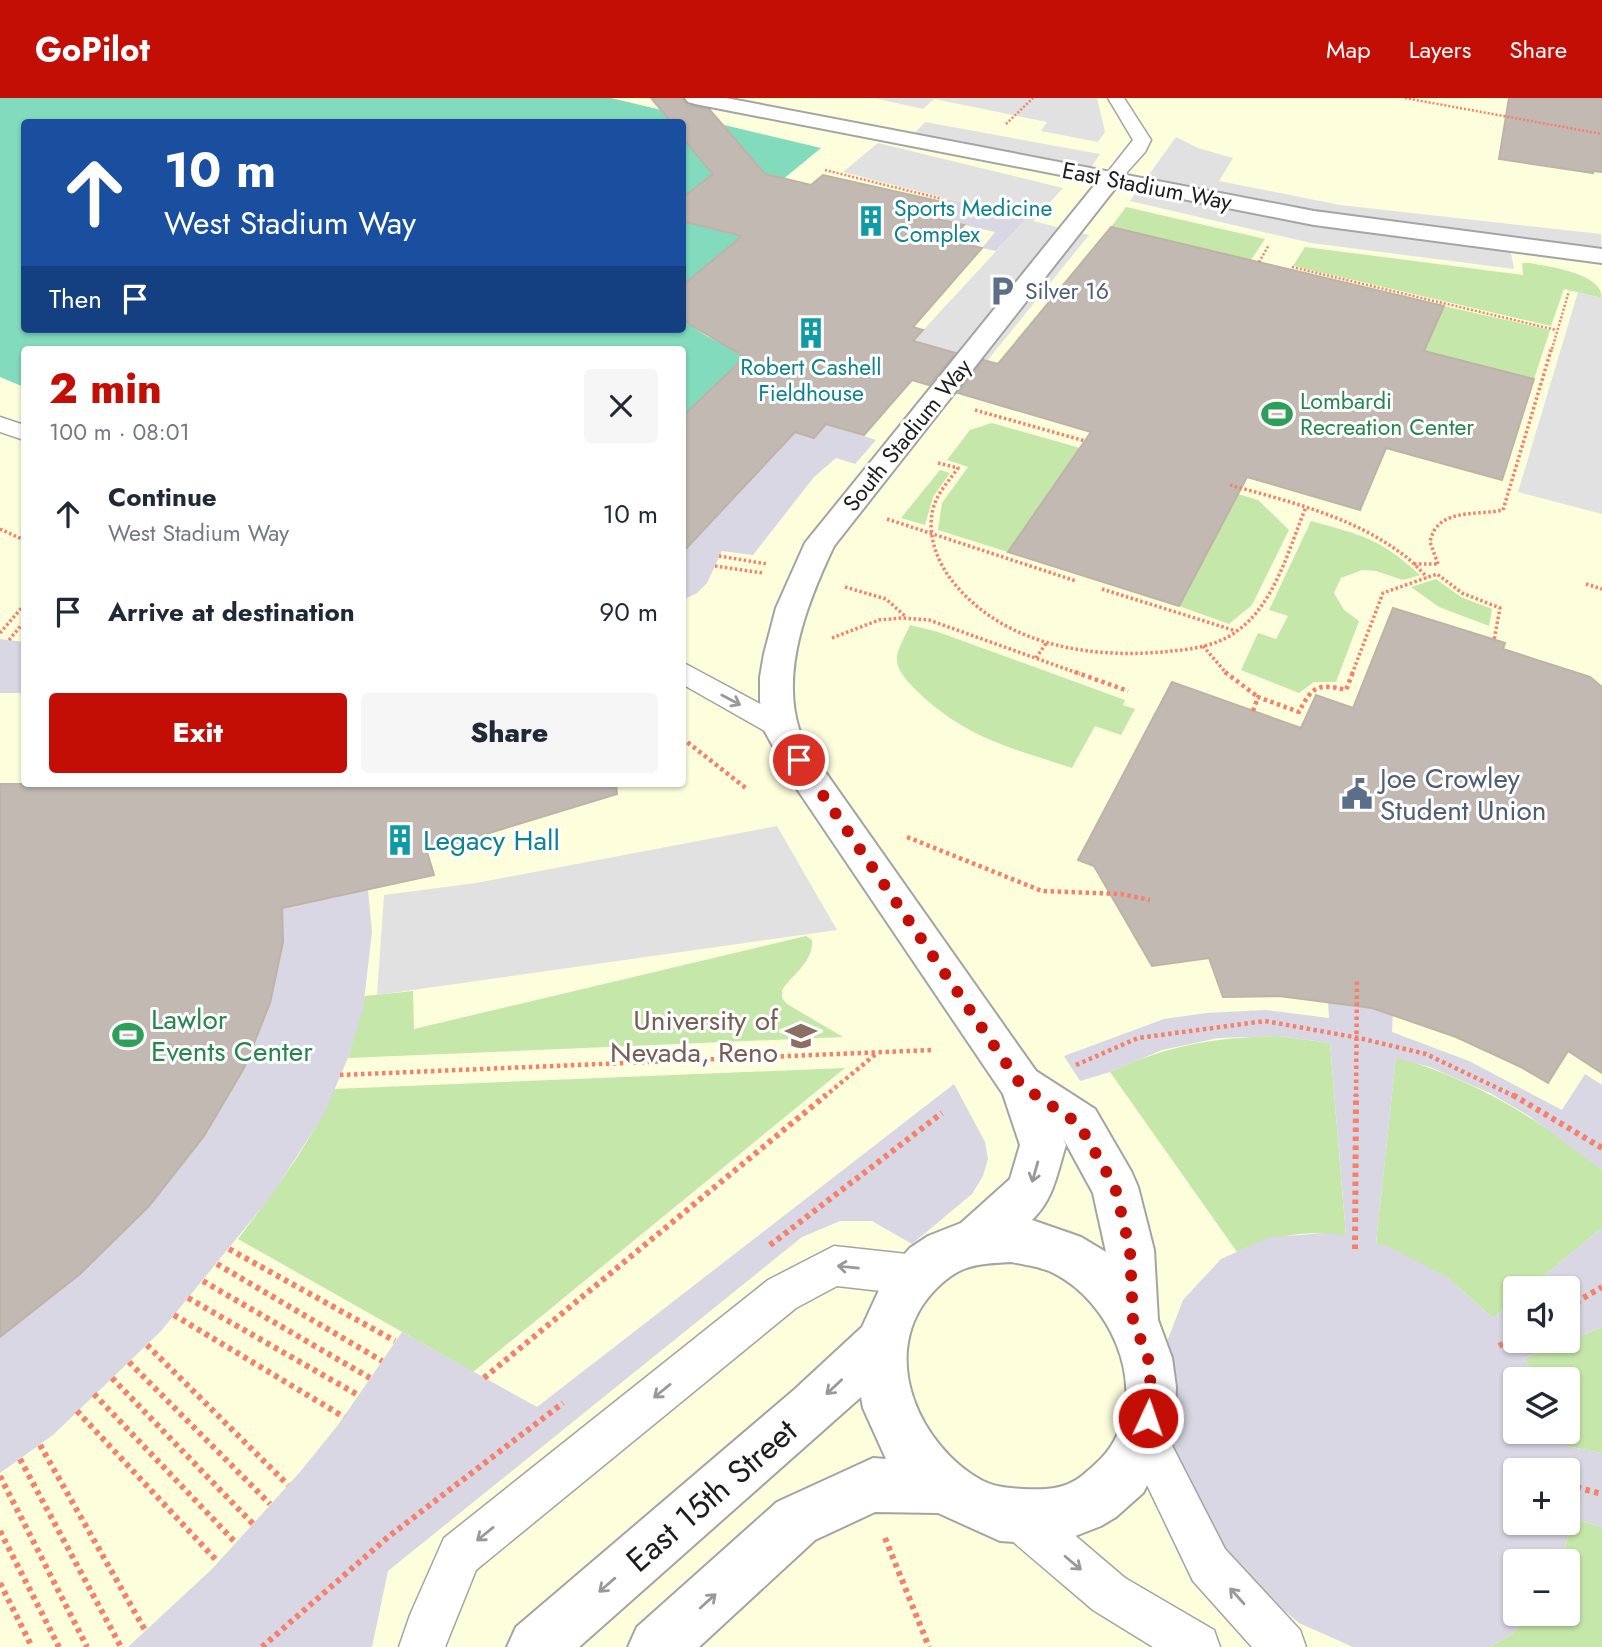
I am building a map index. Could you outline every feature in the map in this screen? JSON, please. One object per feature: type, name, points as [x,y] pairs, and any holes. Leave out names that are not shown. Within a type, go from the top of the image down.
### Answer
[{"type":"street","name":"East Stadium Way","points":[[695,98],[1314,218],[1602,256]]},
{"type":"street","name":"South Stadium Way","points":[[780,727],[778,696],[788,619],[803,577],[820,543],[1112,178]]},
{"type":"street","points":[[780,727],[808,776],[1021,1085],[1043,1145],[1029,1192],[976,1241]]},
{"type":"street","points":[[1021,1085],[1079,1124],[1115,1187],[1130,1250],[1133,1320]]},
{"type":"street","points":[[1011,1239],[1047,1246],[1080,1262],[1110,1287],[1133,1320],[1148,1358],[1152,1398],[1145,1437],[1126,1472],[1098,1499],[1062,1515],[1021,1518],[980,1510],[943,1488],[913,1457],[892,1419],[882,1380],[884,1340],[895,1304],[916,1275],[943,1253],[976,1241],[1011,1239]]},
{"type":"street","name":"East 15th Street","points":[[536,1647],[813,1407],[884,1340]]},
{"type":"street","points":[[657,1647],[796,1521],[873,1485],[943,1488]]},
{"type":"lane","points":[[1112,178],[1139,148],[1142,140],[1116,98]]},
{"type":"lane","points":[[0,424],[21,432]]},
{"type":"lane","points":[[686,673],[780,727]]},
{"type":"lane","points":[[422,1647],[426,1631],[460,1554],[782,1294],[834,1266],[916,1275]]},
{"type":"lane","points":[[1145,1437],[1209,1565],[1283,1647]]},
{"type":"lane","points":[[1021,1518],[1109,1594],[1197,1647]]},
{"type":"path","points":[[1006,124],[1033,98]]},
{"type":"path","points":[[1405,98],[1602,134]]},
{"type":"path","points":[[825,170],[946,200]]},
{"type":"path","points":[[1259,262],[1273,238]]},
{"type":"path","points":[[1292,267],[1557,330]]},
{"type":"path","points":[[1413,564],[1438,564],[1431,552],[1430,540],[1434,528],[1443,520],[1458,514],[1495,513],[1503,510],[1569,291]]},
{"type":"path","points":[[973,409],[1085,441]]},
{"type":"path","points":[[938,463],[958,468],[936,502],[931,533],[938,560],[958,590],[971,603],[1014,629],[1071,649],[1112,654],[1165,653],[1203,646],[1225,638],[1244,626],[1259,608],[1306,507]]},
{"type":"path","points":[[1230,485],[1306,507],[1385,541],[1427,577]]},
{"type":"path","points":[[877,516],[1076,581]]},
{"type":"path","points":[[0,529],[21,539]]},
{"type":"path","points":[[719,556],[771,565]]},
{"type":"path","points":[[715,566],[766,573]]},
{"type":"path","points":[[1203,646],[1226,673],[1258,697],[1299,712],[1309,691],[1318,686],[1327,685],[1346,690],[1382,593],[1437,575],[1462,593],[1500,608],[1494,640]]},
{"type":"path","points":[[1586,584],[1602,589]]},
{"type":"path","points":[[843,586],[886,599],[906,617]]},
{"type":"path","points":[[1102,589],[1236,631]]},
{"type":"path","points":[[0,633],[21,608]]},
{"type":"path","points":[[832,638],[867,621],[906,617],[929,620],[1128,691]]},
{"type":"path","points":[[9,640],[21,626]]},
{"type":"path","points":[[1036,658],[1046,642]]},
{"type":"path","points":[[1253,711],[1258,697]]},
{"type":"path","points":[[686,741],[747,789]]},
{"type":"path","points":[[907,837],[1042,891],[1121,894],[1150,900]]},
{"type":"path","points":[[1355,1249],[1359,1038],[1357,981]]},
{"type":"path","points":[[1072,1067],[1138,1038],[1265,1021],[1359,1038],[1426,1054],[1506,1091],[1602,1148]]},
{"type":"path","points":[[340,1075],[932,1049]]},
{"type":"path","points":[[484,1378],[878,1053]]},
{"type":"path","points":[[229,1249],[395,1341]]},
{"type":"path","points":[[217,1264],[382,1361]]},
{"type":"path","points":[[202,1281],[370,1378]]},
{"type":"path","points":[[1580,1300],[1602,1287]]},
{"type":"path","points":[[188,1298],[358,1395]]},
{"type":"path","points":[[174,1315],[344,1417]]},
{"type":"path","points":[[1499,1346],[1503,1344]]},
{"type":"path","points":[[147,1345],[288,1485]]},
{"type":"path","points":[[129,1362],[270,1504]]},
{"type":"path","points":[[112,1378],[253,1524]]},
{"type":"path","points":[[94,1394],[236,1543]]},
{"type":"path","points":[[77,1411],[218,1562]]},
{"type":"path","points":[[40,1445],[146,1632]]},
{"type":"path","points":[[20,1459],[121,1647]]},
{"type":"path","points":[[0,1476],[87,1647]]},
{"type":"path","points":[[1580,1488],[1602,1494]]},
{"type":"path","points":[[0,1531],[59,1647]]},
{"type":"path","points":[[883,1534],[929,1647]]},
{"type":"path","points":[[0,1583],[32,1647]]},
{"type":"shaded area","name":"University of Nevada, Reno","points":[[0,98],[1602,98],[1602,1647],[0,1647]]},
{"type":"shaded area","points":[[874,98],[1097,98],[1105,132],[1098,142],[1041,131],[1047,122],[934,99],[923,109]]},
{"type":"shaded area","points":[[925,122],[1100,154],[1090,169],[912,136]]},
{"type":"shaded area","points":[[1176,137],[1198,148],[1233,158],[1219,181],[1340,205],[1601,234],[1602,258],[1510,248],[1514,269],[1311,243],[1130,201]]},
{"type":"shaded area","points":[[878,143],[1063,188],[1033,221],[1089,235],[987,361],[913,341],[1026,219],[843,172]]},
{"type":"shaded area","points":[[948,199],[1026,219],[996,251],[982,248],[995,232],[929,217]]},
{"type":"shaded area","points":[[1578,292],[1602,298],[1602,514],[1518,492]]},
{"type":"shaded area","points":[[769,424],[814,438],[826,424],[876,440],[855,464],[836,458],[814,477],[753,555],[722,551],[707,583],[697,593],[686,598],[686,524],[705,529],[782,446]]},
{"type":"shaded area","points":[[0,639],[21,642],[21,693],[0,693]]},
{"type":"shaded area","points":[[777,826],[837,930],[377,995],[384,895],[476,883]]},
{"type":"shaded area","points":[[331,828],[347,894],[368,890],[372,932],[363,1009],[348,1058],[324,1114],[272,1195],[161,1331],[53,1435],[0,1473],[0,1337],[80,1274],[149,1205],[204,1136],[283,942],[282,888]]},
{"type":"shaded area","points":[[1394,990],[1392,1032],[1469,1061],[1562,1110],[1585,1074],[1602,1085],[1602,1170],[1529,1116],[1490,1093],[1430,1067],[1396,1058],[1376,1243],[1388,1246],[1447,1277],[1493,1318],[1503,1310],[1503,1353],[1539,1353],[1524,1359],[1530,1367],[1503,1367],[1503,1444],[1565,1444],[1602,1453],[1602,1528],[1580,1520],[1580,1458],[1503,1458],[1503,1535],[1568,1535],[1565,1549],[1503,1549],[1503,1626],[1520,1626],[1511,1635],[1489,1647],[1353,1647],[1299,1623],[1229,1564],[1184,1494],[1162,1420],[1163,1352],[1183,1300],[1221,1259],[1270,1237],[1328,1233],[1346,1236],[1330,1043],[1279,1036],[1218,1038],[1162,1050],[1110,1072],[1080,1081],[1064,1056],[1164,1019],[1206,1013],[1266,1010],[1329,1018],[1328,1002]]},
{"type":"shaded area","points":[[954,1084],[985,1142],[988,1159],[983,1176],[972,1194],[912,1244],[872,1221],[840,1221],[802,1237],[388,1571],[372,1647],[128,1647],[212,1569],[300,1472],[338,1425],[402,1332],[537,1407]]},
{"type":"shaded area","points":[[1602,1228],[1602,1327],[1580,1336],[1580,1276],[1544,1276]]},
{"type":"green space","points":[[0,98],[611,98],[821,148],[748,208],[777,216],[686,285],[686,119],[21,119],[21,333],[686,333],[686,318],[704,334],[750,352],[686,427],[686,346],[21,346],[21,386],[0,377]]},
{"type":"green space","points":[[1126,207],[1265,239],[1251,260],[1111,227]]},
{"type":"green space","points":[[1305,247],[1523,275],[1522,263],[1530,263],[1562,269],[1584,277],[1600,289],[1602,298],[1564,289],[1551,326],[1293,266]]},
{"type":"green space","points":[[1444,306],[1550,330],[1534,379],[1424,351]]},
{"type":"green space","points":[[992,423],[1080,448],[1008,552],[938,530],[942,503],[968,467],[947,460],[970,430]]},
{"type":"green space","points":[[940,470],[950,473],[933,497],[925,525],[901,518]]},
{"type":"green space","points":[[1238,494],[1258,500],[1289,530],[1252,605],[1229,624],[1179,606]]},
{"type":"green space","points":[[1311,521],[1369,539],[1393,553],[1420,575],[1403,580],[1376,571],[1362,570],[1341,578],[1334,593],[1344,610],[1359,621],[1336,682],[1314,682],[1299,693],[1241,670],[1258,633],[1276,639],[1288,616],[1269,610]]},
{"type":"green space","points":[[1436,579],[1461,597],[1492,609],[1489,626],[1439,607],[1411,587]]},
{"type":"green space","points":[[910,625],[938,632],[1125,700],[1123,705],[1135,709],[1121,735],[1095,726],[1072,768],[990,740],[936,708],[905,678],[897,657]]},
{"type":"green space","points":[[806,936],[812,940],[810,954],[782,990],[782,998],[787,1004],[843,1037],[348,1058],[365,996],[413,991],[414,1029]]},
{"type":"green space","points":[[1279,1036],[1330,1043],[1346,1237],[1317,1233],[1290,1235],[1237,1252],[1110,1072],[1152,1055],[1192,1044],[1234,1038]]},
{"type":"green space","points":[[1396,1057],[1452,1077],[1505,1103],[1579,1151],[1602,1170],[1602,1228],[1544,1276],[1503,1276],[1503,1310],[1493,1318],[1447,1277],[1376,1243]]},
{"type":"green space","points":[[845,1068],[473,1372],[238,1239],[303,1148],[334,1089]]},
{"type":"green space","points":[[1602,1327],[1602,1453],[1565,1444],[1580,1444],[1580,1367],[1530,1367],[1524,1359],[1539,1353],[1580,1353],[1580,1336]]},
{"type":"green space","points":[[1580,1520],[1602,1528],[1602,1647],[1489,1647],[1511,1635],[1520,1626],[1580,1626],[1580,1549],[1565,1549],[1568,1535],[1580,1535]]},
{"type":"building","points":[[651,98],[682,98],[687,105],[709,109],[765,174],[811,185],[823,175],[943,202],[929,217],[964,225],[950,240],[982,248],[913,327],[923,330],[913,341],[956,353],[929,385],[912,380],[864,435],[826,424],[814,438],[795,432],[686,549],[686,413],[745,357],[689,324],[686,320],[686,283],[742,236],[686,222],[686,195],[713,174],[686,142],[686,119],[668,119]]},
{"type":"building","points":[[1509,98],[1602,98],[1602,172],[1593,173],[1499,159]]},
{"type":"building","name":"Lombardi Recreation Center","points":[[1111,227],[1444,306],[1424,351],[1534,379],[1502,480],[1386,448],[1360,510],[1247,477],[1179,606],[1008,552],[1091,432],[958,393],[983,360],[998,364]]},
{"type":"building","name":"Joe Crowley Student Union","points":[[1393,608],[1505,643],[1503,649],[1590,677],[1602,687],[1602,1073],[1568,1051],[1548,1083],[1521,1067],[1456,1037],[1372,1008],[1279,996],[1223,997],[1209,958],[1152,966],[1094,866],[1078,860],[1172,682],[1301,728],[1316,695],[1353,708]]},
{"type":"building","name":"Lawlor Events Center","points":[[0,784],[21,784],[21,787],[616,787],[617,794],[427,852],[434,875],[282,908],[283,942],[270,1003],[244,1068],[204,1136],[149,1206],[80,1274],[0,1337]]},
{"type":"place","name":"Sports Medicine Complex","points":[[871,221]]},
{"type":"place","name":"Silver 16","points":[[1002,291]]},
{"type":"place","name":"Robert Cashell Fieldhouse","points":[[811,333]]},
{"type":"place","name":"Lombardi Recreation Center","points":[[1277,414]]},
{"type":"place","name":"Joe Crowley Student Union","points":[[1357,794]]},
{"type":"place","name":"Legacy Hall","points":[[400,840]]},
{"type":"place","name":"Lawlor Events Center","points":[[128,1035]]},
{"type":"place","name":"University of Nevada, Reno","points":[[801,1036]]},
{"type":"route","points":[[799,760],[1021,1085],[1079,1124],[1115,1187],[1130,1250],[1133,1320],[1148,1358],[1152,1398],[1148,1418]]}]
